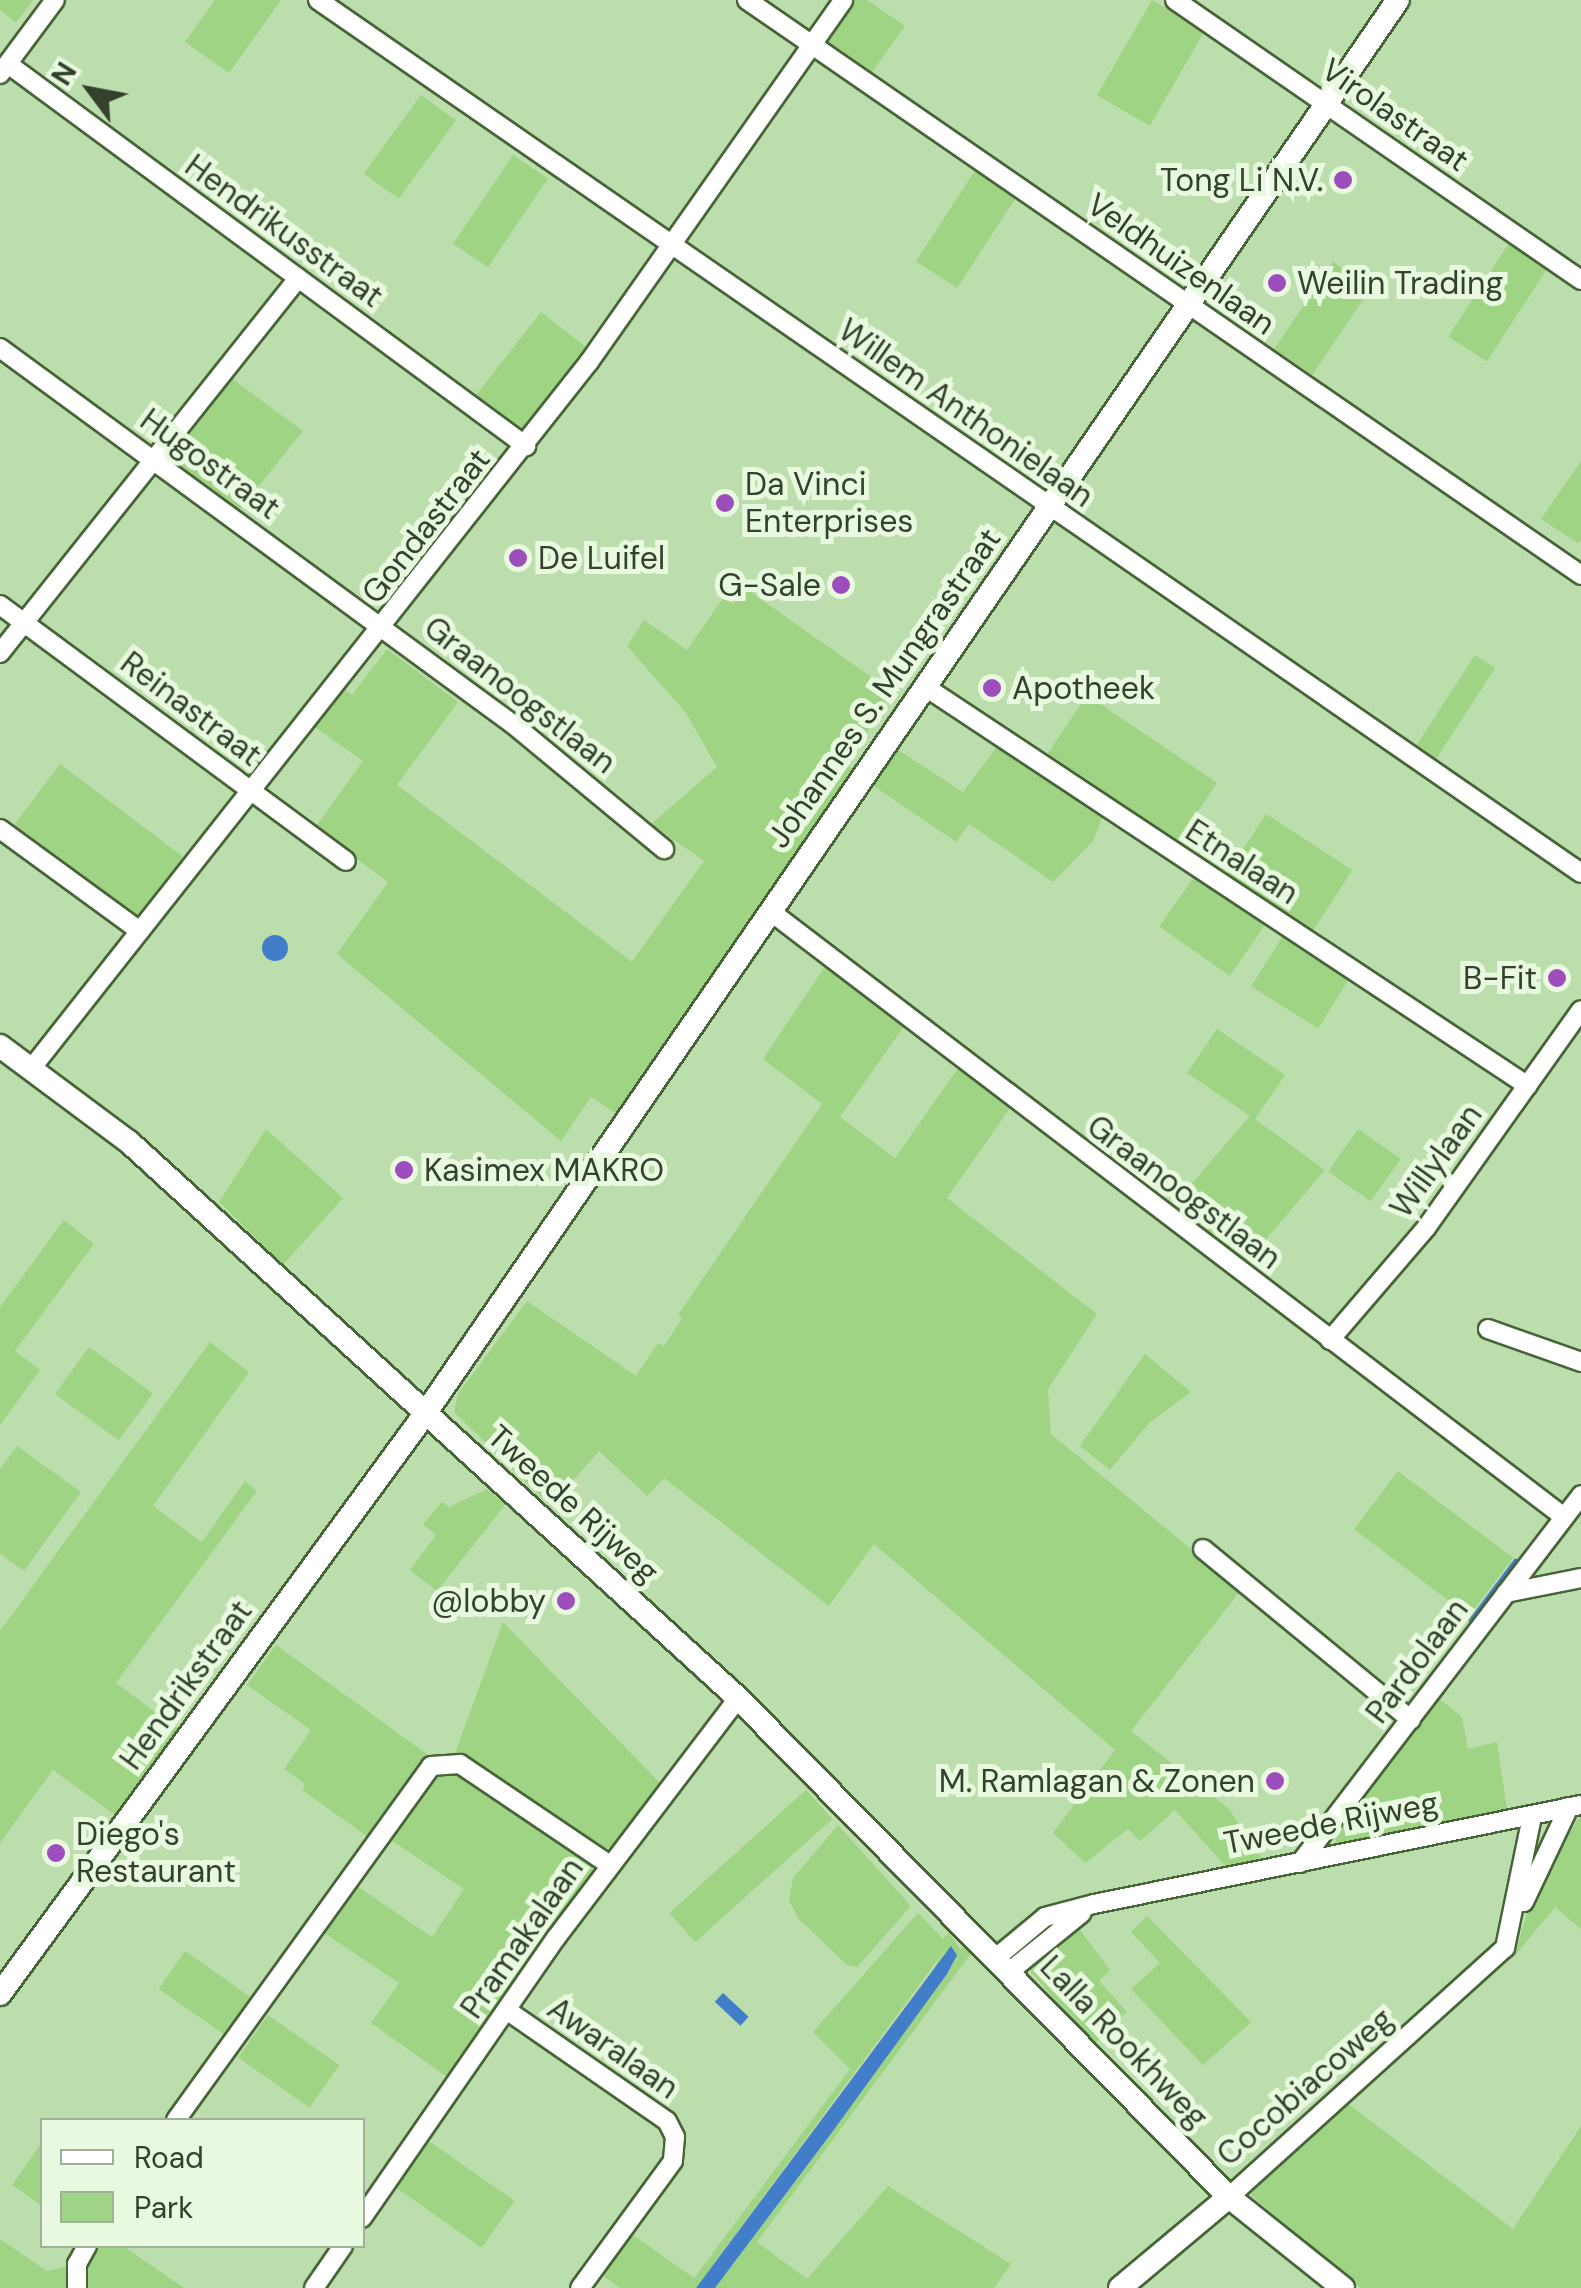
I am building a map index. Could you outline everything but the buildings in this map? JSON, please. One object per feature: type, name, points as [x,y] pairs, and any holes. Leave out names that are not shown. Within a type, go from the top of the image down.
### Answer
[{"type":"street","points":[[4,69],[56,0]]},
{"type":"street","name":"Willem Anthonielaan","points":[[318,0],[1581,873]]},
{"type":"street","name":"Veldhuizenlaan","points":[[747,0],[1581,575]]},
{"type":"street","name":"Gondastraat","points":[[31,1069],[526,446],[674,246],[843,0]]},
{"type":"street","name":"Virolastraat","points":[[1175,0],[1581,280]]},
{"type":"street","name":"Johannes S. Mungrastraat","points":[[426,1414],[1398,0]]},
{"type":"street","name":"Hendrikusstraat","points":[[4,69],[526,446]]},
{"type":"street","points":[[0,653],[298,278]]},
{"type":"street","name":"Hugostraat","points":[[0,348],[384,629]]},
{"type":"street","name":"Reinastraat","points":[[0,605],[346,861]]},
{"type":"street","name":"Graanoogstlaan","points":[[384,629],[664,849]]},
{"type":"street","name":"Etnalaan","points":[[924,686],[1528,1086]]},
{"type":"street","points":[[0,828],[140,931]]},
{"type":"street","name":"Graanoogstlaan","points":[[770,911],[1564,1518]]},
{"type":"street","name":"Willylaan","points":[[1330,1340],[1426,1228],[1581,1010]]},
{"type":"street","name":"Tweede Rijweg","points":[[0,1046],[129,1142],[738,1698],[1004,1964],[1045,1918],[1094,1904],[1575,1806]]},
{"type":"street","points":[[1488,1329],[1581,1362]]},
{"type":"street","name":"Hendrikstraat","points":[[0,1994],[426,1414]]},
{"type":"street","name":"Pardolaan","points":[[1300,1863],[1581,1495]]},
{"type":"street","points":[[1203,1549],[1411,1720]]},
{"type":"street","points":[[1506,1593],[1581,1578]]},
{"type":"street","name":"Pramakalaan","points":[[365,2214],[610,1865],[738,1698]]},
{"type":"street","points":[[177,2118],[430,1766],[460,1764],[610,1865]]},
{"type":"street","name":"Cocobiacoweg","points":[[1120,2288],[1477,1979],[1505,1948],[1514,1922],[1575,1806]]},
{"type":"street","name":"Cocobiacoweg","points":[[1514,1922],[1532,1816]]},
{"type":"street","name":"Lalla Rookhweg","points":[[1004,1964],[1229,2196],[1343,2288]]},
{"type":"street","name":"Awaralaan","points":[[508,2011],[667,2121],[676,2137],[672,2161],[580,2288]]},
{"type":"street","points":[[76,2288],[77,2264],[86,2248]]},
{"type":"street","points":[[314,2288],[343,2248]]},
{"type":"green space","points":[[0,0],[33,0],[16,23],[0,10]]},
{"type":"green space","points":[[215,0],[281,0],[229,73],[185,42]]},
{"type":"green space","points":[[851,0],[867,0],[905,26],[870,75],[824,45]]},
{"type":"green space","points":[[1152,0],[1205,30],[1150,126],[1097,95]]},
{"type":"green space","points":[[421,95],[456,120],[399,199],[364,173]]},
{"type":"green space","points":[[513,155],[548,178],[488,267],[453,244]]},
{"type":"green space","points":[[976,169],[1017,196],[957,288],[916,261]]},
{"type":"green space","points":[[1511,240],[1550,265],[1487,362],[1448,336]]},
{"type":"green space","points":[[1333,262],[1371,288],[1312,375],[1274,349]]},
{"type":"green space","points":[[541,312],[586,347],[520,431],[475,396]]},
{"type":"green space","points":[[227,375],[303,431],[236,514],[175,462],[170,448]]},
{"type":"green space","points":[[1581,461],[1581,540],[1578,543],[1541,519]]},
{"type":"green space","points":[[745,588],[888,689],[886,705],[845,763],[856,771],[620,1116],[591,1097],[561,1141],[337,954],[388,882],[315,828],[363,761],[312,725],[342,688],[352,695],[387,649],[458,702],[397,785],[632,962],[704,861],[651,824],[717,767],[686,713],[627,646],[644,620],[687,650],[723,598],[733,604]]},
{"type":"green space","points":[[1475,655],[1495,668],[1432,765],[1412,751]]},
{"type":"green space","points":[[1087,695],[1217,783],[1174,847],[1043,760]]},
{"type":"green space","points":[[999,744],[1103,815],[1093,841],[1053,882],[969,824],[956,842],[868,782],[892,746],[963,792]]},
{"type":"green space","points":[[60,764],[183,857],[137,918],[14,825]]},
{"type":"green space","points":[[1266,814],[1352,870],[1310,935],[1224,879]]},
{"type":"green space","points":[[1196,874],[1266,923],[1230,976],[1159,926]]},
{"type":"green space","points":[[1284,934],[1351,976],[1318,1028],[1251,987]]},
{"type":"green space","points":[[828,962],[907,1022],[840,1117],[895,1158],[961,1064],[1013,1104],[947,1198],[1097,1314],[1048,1389],[1051,1434],[1241,1590],[1131,1731],[1229,1809],[1265,1863],[1229,1870],[1175,1810],[1140,1841],[1128,1829],[1085,1863],[1053,1833],[1115,1750],[874,1544],[829,1606],[664,1478],[647,1496],[599,1451],[551,1506],[454,1412],[458,1394],[527,1301],[636,1376],[658,1343],[664,1346],[682,1318],[678,1315],[822,1104],[763,1059]]},
{"type":"green space","points":[[1217,1029],[1285,1075],[1255,1119],[1325,1170],[1244,1265],[1169,1210],[1250,1116],[1187,1073]]},
{"type":"green space","points":[[266,1129],[343,1198],[283,1265],[219,1202]]},
{"type":"green space","points":[[1358,1129],[1401,1159],[1371,1201],[1328,1172]]},
{"type":"green space","points":[[64,1220],[94,1244],[15,1351],[40,1370],[0,1425],[0,1307]]},
{"type":"green space","points":[[210,1342],[249,1372],[153,1506],[202,1542],[245,1481],[257,1491],[116,1683],[185,1734],[122,1820],[53,1770],[0,1843],[0,1631]]},
{"type":"green space","points":[[89,1347],[153,1393],[119,1440],[55,1394]]},
{"type":"green space","points":[[1145,1354],[1191,1392],[1149,1423],[1110,1470],[1080,1446]]},
{"type":"green space","points":[[17,1446],[81,1492],[24,1571],[0,1554],[0,1469]]},
{"type":"green space","points":[[1398,1471],[1513,1558],[1469,1616],[1354,1529]]},
{"type":"green space","points":[[487,1489],[505,1505],[437,1591],[410,1570],[436,1535],[423,1524],[442,1502],[449,1507]]},
{"type":"green space","points":[[503,1622],[661,1784],[614,1849],[593,1845],[454,1756]]},
{"type":"green space","points":[[276,1645],[431,1757],[368,1837],[302,1790],[305,1784],[284,1769],[311,1730],[247,1685]]},
{"type":"green space","points":[[1437,1697],[1462,1717],[1468,1749],[1497,1742],[1508,1816],[1338,1847],[1332,1829]]},
{"type":"green space","points":[[452,1768],[588,1857],[593,1871],[453,2081],[371,2023],[399,1983],[318,1929],[351,1882],[432,1937],[464,1889],[385,1836],[431,1772]]},
{"type":"green space","points":[[806,1790],[832,1819],[695,1942],[669,1913]]},
{"type":"green space","points":[[1581,1813],[1581,1929],[1555,1907],[1514,1957],[1530,1903]]},
{"type":"green space","points":[[838,1825],[911,1906],[857,1967],[847,1965],[798,1918],[789,1900],[793,1878]]},
{"type":"green space","points":[[918,1913],[943,1939],[949,1932],[960,1949],[970,1945],[972,1952],[757,2242],[807,2279],[888,2186],[1011,2264],[994,2288],[715,2288],[830,2135],[947,1947],[696,2288],[620,2288],[599,2273],[629,2232],[694,2278],[850,2069],[813,2032]]},
{"type":"green space","points":[[1147,1916],[1251,2022],[1203,2065],[1131,1989],[1160,1963],[1131,1932]]},
{"type":"green space","points":[[1077,1926],[1110,1970],[1099,1981],[1127,2012],[1093,2045],[1031,1972],[1032,1963]]},
{"type":"green space","points":[[185,1951],[254,1999],[227,2037],[159,1989]]},
{"type":"green space","points":[[268,2015],[339,2065],[309,2107],[238,2058]]},
{"type":"green space","points":[[1347,2103],[1513,2229],[1581,2126],[1581,2288],[1360,2288],[1251,2195],[1270,2167]]},
{"type":"green space","points":[[426,2139],[514,2201],[482,2248],[393,2186]]},
{"type":"green space","points":[[40,2145],[40,2205],[12,2185]]},
{"type":"green space","points":[[0,2239],[47,2271],[66,2267],[66,2288],[0,2288]]},
{"type":"green space","points":[[92,2248],[126,2248],[184,2288],[82,2288],[81,2264]]},
{"type":"water","points":[[275,935],[284,939],[288,948],[284,957],[275,961],[266,957],[262,948],[266,939]]},
{"type":"water","points":[[951,1946],[957,1955],[947,1974],[830,2135],[715,2288],[696,2288]]},
{"type":"water","points":[[723,1993],[749,2017],[740,2026],[715,2002]]},
{"type":"waterway","points":[[1471,1620],[1515,1561]]},
{"type":"place","name":"Tong Li N.V.","points":[[1343,180]]},
{"type":"place","name":"Weilin Trading","points":[[1277,283]]},
{"type":"place","name":"Da Vinci Enterprises","points":[[725,503]]},
{"type":"place","name":"De Luifel","points":[[518,558]]},
{"type":"place","name":"G-Sale","points":[[841,585]]},
{"type":"place","name":"Apotheek","points":[[992,688]]},
{"type":"place","name":"B-Fit","points":[[1557,978]]},
{"type":"place","name":"Kasimex MAKRO","points":[[404,1170]]},
{"type":"place","name":"@lobby","points":[[566,1601]]},
{"type":"place","name":"M. Ramlagan & Zonen","points":[[1275,1781]]},
{"type":"place","name":"Diego's Restaurant","points":[[56,1853]]}]
